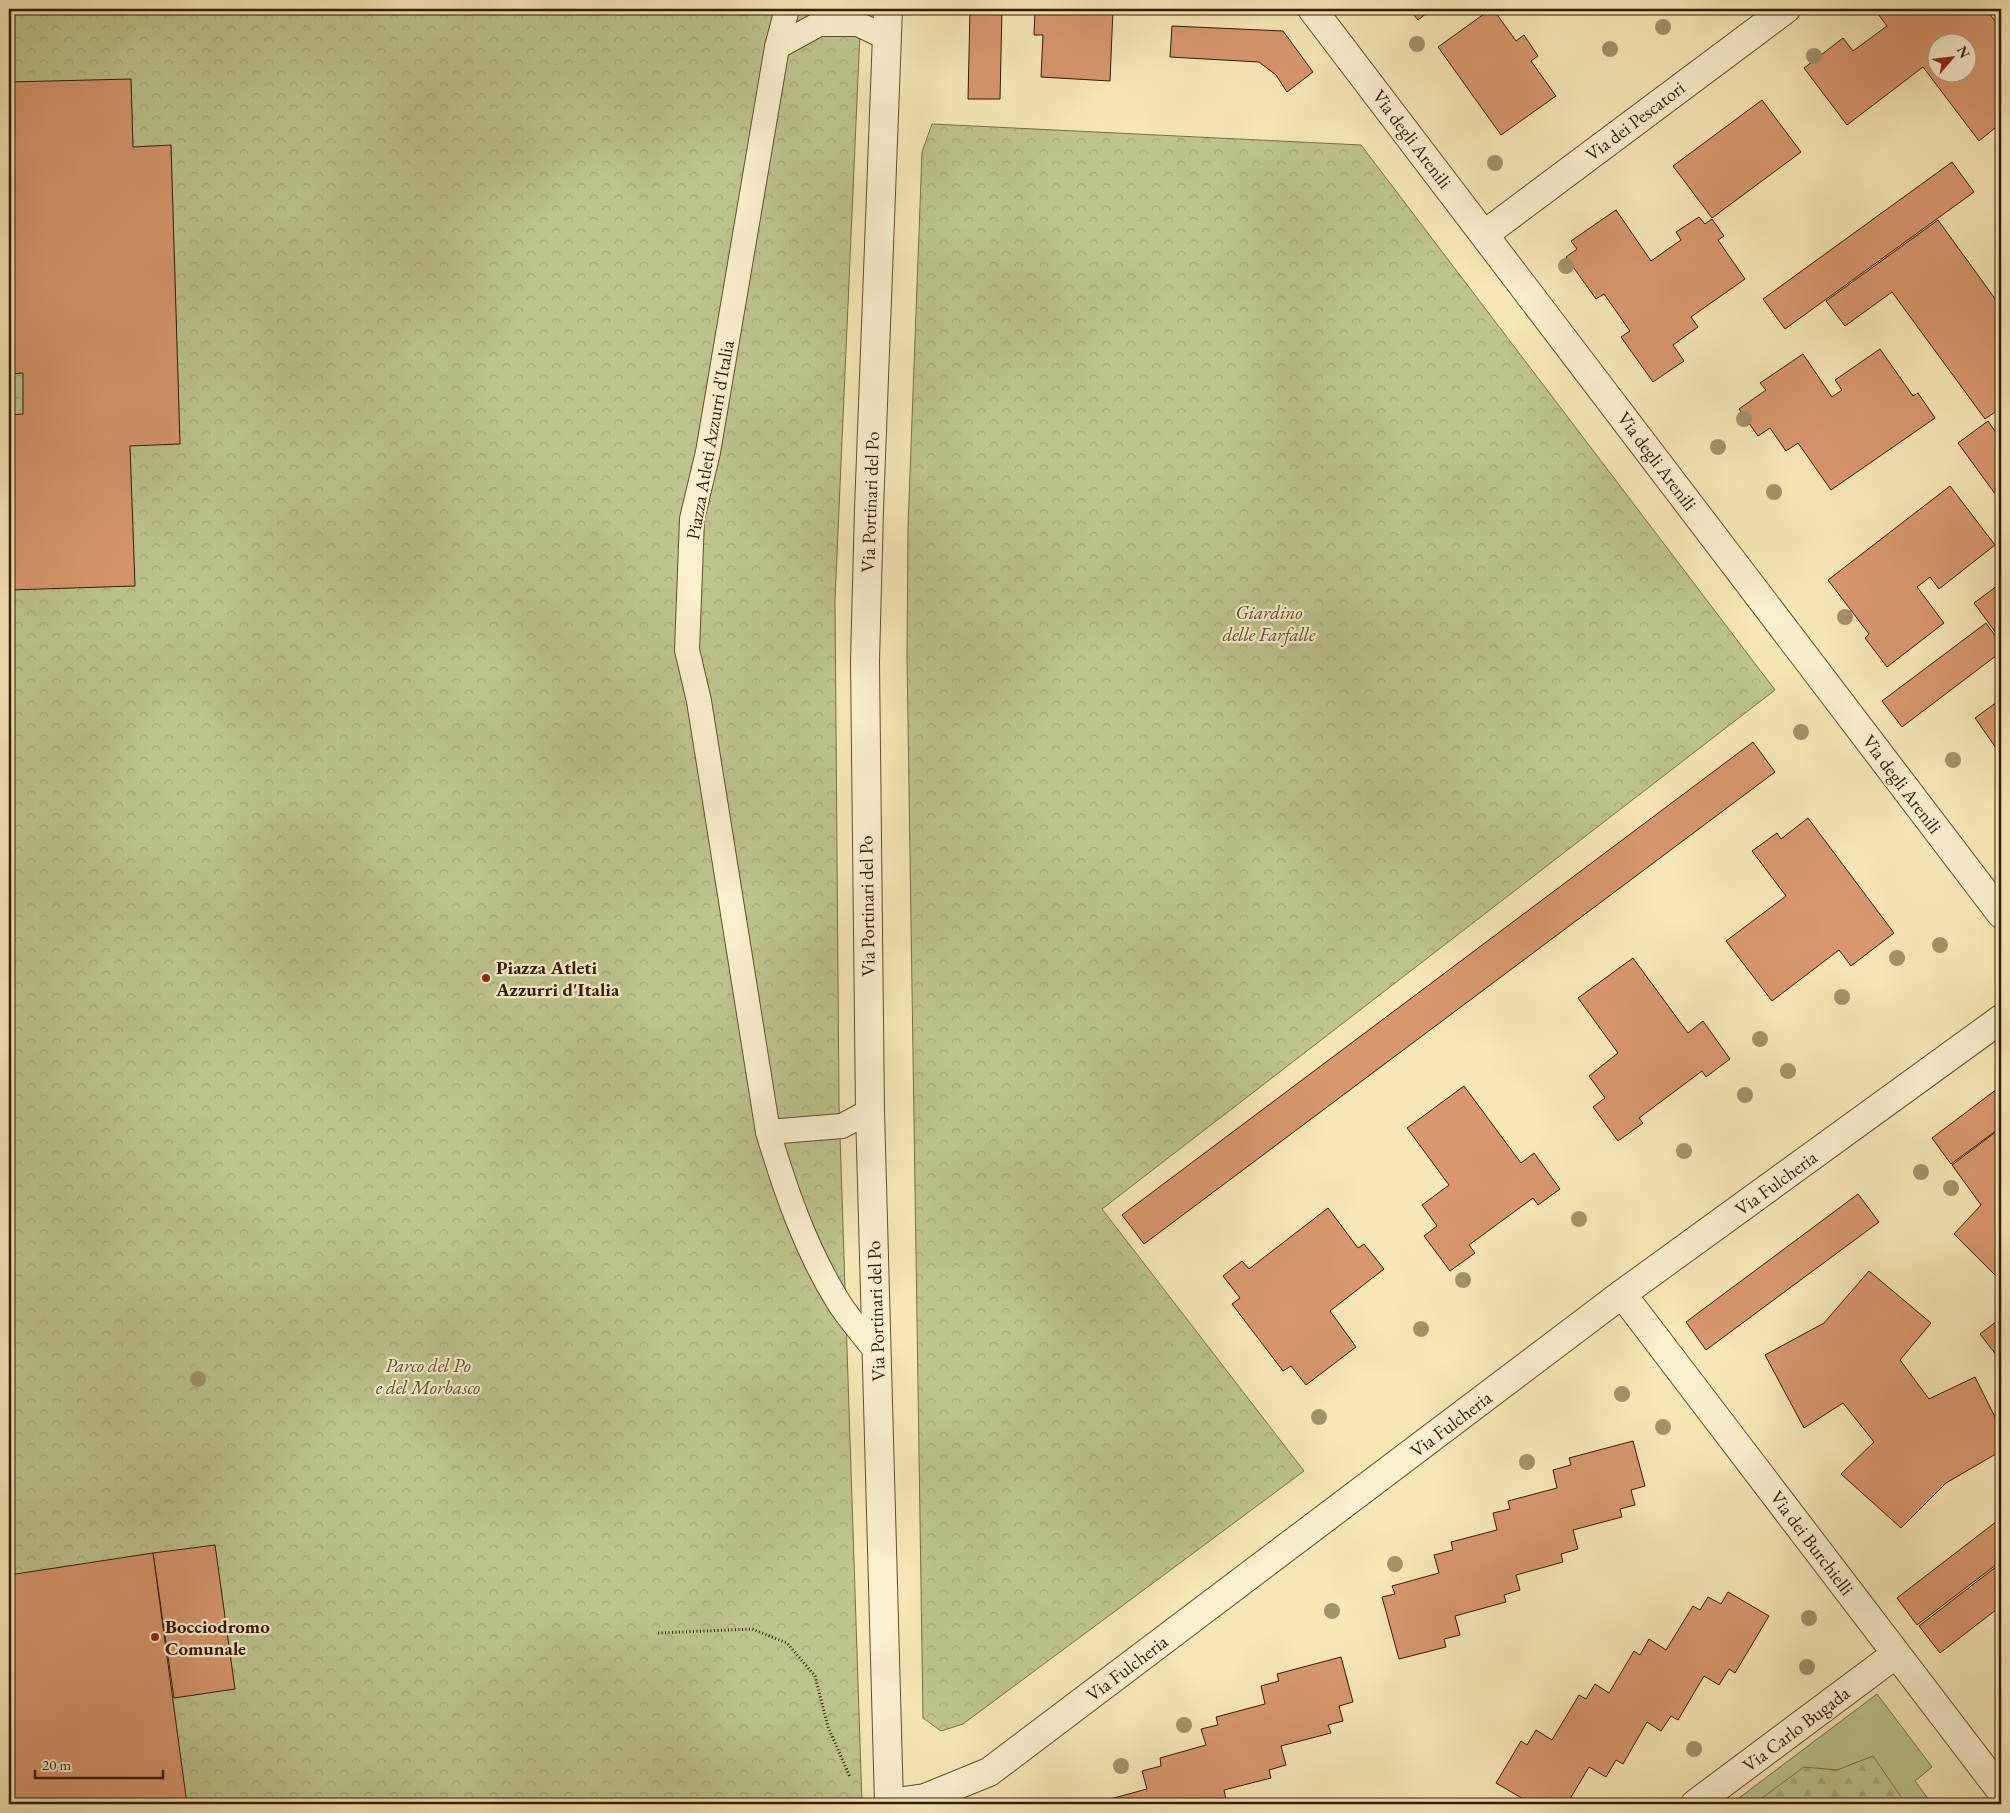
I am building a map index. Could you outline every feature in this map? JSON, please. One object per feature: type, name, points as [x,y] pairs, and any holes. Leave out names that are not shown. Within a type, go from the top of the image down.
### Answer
[{"type":"street","name":"Via Portinari del Po","points":[[888,9],[869,509],[866,651],[866,800],[870,1111],[889,1804]]},
{"type":"street","name":"Via degli Arenili","points":[[1312,9],[2001,914]]},
{"type":"street","name":"Via dei Pescatori","points":[[1485,234],[1786,9]]},
{"type":"street","name":"Via Fulcheria","points":[[889,1804],[925,1798],[989,1772],[1622,1294],[2001,1019]]},
{"type":"street","name":"Via dei Burchielli","points":[[1622,1294],[2001,1791]]},
{"type":"street","name":"Via Carlo Bugada","points":[[1695,1804],[1896,1654]]},
{"type":"lane","name":"Piazza Atleti Azzurri d'Italia","points":[[787,9],[777,47],[708,452],[692,519],[687,650],[699,701],[768,1132],[785,1188],[809,1250],[840,1305],[877,1352]]},
{"type":"lane","points":[[777,47],[818,24],[858,24],[887,38]]},
{"type":"lane","points":[[768,1132],[842,1126],[870,1111]]},
{"type":"path","points":[[658,1633],[752,1629],[788,1643],[814,1676],[828,1727],[851,1780],[889,1804]]},
{"type":"green space","name":"Parco del Po e del Morbasco","points":[[9,9],[861,9],[835,600],[839,1105],[862,1804],[9,1804]]},
{"type":"green space","name":"Giardino delle Farfalle","points":[[932,124],[1361,145],[1775,690],[1102,1209],[1304,1471],[963,1724],[941,1731],[923,1718],[907,656],[908,527],[922,152]]},
{"type":"green space","points":[[1877,1694],[1932,1767],[1915,1781],[1932,1804],[1731,1804]]},
{"type":"green space","points":[[1873,1756],[1906,1804],[1754,1804],[1804,1767],[1837,1770]]},
{"type":"building","points":[[970,9],[1002,9],[1000,99],[968,99]]},
{"type":"building","points":[[1044,9],[1113,9],[1110,81],[1041,77],[1043,35],[1034,35],[1035,11],[1044,12]]},
{"type":"building","points":[[1409,9],[1432,9],[1418,20]]},
{"type":"building","points":[[1493,9],[1516,41],[1524,35],[1538,56],[1531,61],[1556,96],[1501,135],[1438,47]]},
{"type":"building","points":[[1885,9],[1986,9],[2001,29],[2001,123],[1979,141],[1934,82],[1978,82],[1978,32],[1928,32],[1928,74],[1923,67],[1847,125],[1804,68],[1843,38],[1853,51],[1887,26],[1878,14]]},
{"type":"building","points":[[1172,26],[1283,31],[1313,72],[1287,92],[1276,75],[1259,62],[1170,57]]},
{"type":"building","points":[[131,79],[133,147],[171,145],[180,444],[130,446],[135,586],[9,590],[9,415],[23,414],[23,373],[9,374],[9,82]]},
{"type":"building","points":[[1762,100],[1801,152],[1712,218],[1673,166]]},
{"type":"building","points":[[1952,162],[1974,192],[1785,329],[1763,299]]},
{"type":"building","points":[[1616,210],[1651,261],[1681,240],[1676,232],[1699,217],[1705,224],[1712,219],[1724,236],[1718,240],[1745,279],[1691,317],[1698,327],[1673,345],[1684,361],[1653,382],[1621,337],[1630,331],[1604,294],[1596,299],[1566,257],[1577,249],[1571,241]]},
{"type":"building","points":[[1938,220],[2001,307],[2001,408],[1985,419],[1892,292],[1845,326],[1826,301]]},
{"type":"building","points":[[1880,349],[1913,396],[1918,393],[1935,418],[1831,490],[1798,443],[1786,451],[1770,428],[1758,436],[1739,409],[1766,390],[1760,383],[1803,354],[1832,397],[1842,390],[1835,380]]},
{"type":"building","points":[[1988,421],[2001,440],[2001,502],[1958,443]]},
{"type":"building","points":[[1950,486],[1995,545],[1939,589],[1930,577],[1917,587],[1944,623],[1887,667],[1865,638],[1869,634],[1828,580]]},
{"type":"building","points":[[2001,583],[2001,629],[1996,633],[1974,603]]},
{"type":"building","points":[[1986,623],[2001,644],[2001,652],[1902,727],[1882,701]]},
{"type":"building","points":[[2001,699],[2001,755],[1975,718]]},
{"type":"building","points":[[1753,742],[1775,772],[1144,1244],[1122,1215]]},
{"type":"building","points":[[1808,818],[1894,933],[1851,966],[1839,950],[1772,1001],[1726,941],[1786,896],[1752,851],[1777,833],[1781,839]]},
{"type":"building","points":[[1633,958],[1688,1033],[1703,1021],[1730,1059],[1706,1077],[1702,1071],[1639,1118],[1643,1123],[1618,1141],[1593,1107],[1605,1098],[1589,1076],[1618,1053],[1578,998]]},
{"type":"building","points":[[1464,1086],[1521,1163],[1534,1153],[1560,1189],[1538,1205],[1533,1198],[1469,1245],[1475,1253],[1450,1271],[1424,1236],[1437,1226],[1422,1205],[1449,1185],[1407,1128]]},
{"type":"building","points":[[2001,1086],[2001,1127],[1951,1164],[1932,1138]]},
{"type":"building","points":[[2001,1128],[2001,1273],[1997,1277],[1954,1234],[1981,1205],[1952,1165]]},
{"type":"building","points":[[1858,1194],[1879,1222],[1706,1350],[1686,1322]]},
{"type":"building","points":[[1328,1208],[1358,1248],[1364,1244],[1384,1269],[1330,1311],[1356,1347],[1306,1385],[1291,1366],[1283,1371],[1232,1304],[1240,1298],[1223,1276],[1242,1261],[1249,1269]]},
{"type":"building","points":[[1869,1271],[1931,1323],[1900,1360],[1929,1399],[1975,1377],[2001,1429],[2001,1451],[1946,1483],[1901,1528],[1841,1474],[1874,1442],[1843,1403],[1804,1428],[1765,1355],[1824,1323]]},
{"type":"building","points":[[2001,1318],[2001,1360],[2000,1360],[1980,1334]]},
{"type":"building","points":[[1633,1441],[1645,1486],[1631,1490],[1635,1505],[1620,1509],[1622,1517],[1573,1530],[1578,1549],[1561,1554],[1563,1562],[1516,1575],[1520,1590],[1504,1595],[1506,1602],[1455,1616],[1460,1635],[1444,1639],[1446,1647],[1399,1659],[1382,1597],[1395,1594],[1392,1586],[1439,1573],[1434,1555],[1453,1550],[1451,1542],[1497,1530],[1493,1513],[1510,1509],[1508,1501],[1557,1488],[1553,1470],[1571,1465],[1569,1458]]},
{"type":"building","points":[[2001,1518],[2001,1561],[1917,1625],[1897,1598]]},
{"type":"building","points":[[215,1545],[235,1689],[174,1698],[153,1553]]},
{"type":"building","points":[[153,1553],[187,1804],[9,1804],[9,1575]]},
{"type":"building","points":[[2001,1563],[2001,1606],[1940,1653],[1919,1626]]},
{"type":"building","points":[[1728,1592],[1769,1616],[1735,1673],[1729,1669],[1719,1685],[1704,1676],[1678,1720],[1671,1716],[1661,1731],[1647,1722],[1623,1764],[1616,1760],[1606,1777],[1589,1767],[1567,1804],[1532,1804],[1496,1783],[1521,1741],[1527,1745],[1536,1730],[1552,1740],[1579,1695],[1586,1699],[1595,1684],[1609,1693],[1634,1651],[1640,1655],[1649,1639],[1666,1650],[1693,1606],[1700,1610],[1708,1597],[1721,1604]]},
{"type":"building","points":[[1341,1657],[1353,1702],[1339,1706],[1343,1721],[1328,1725],[1331,1733],[1281,1746],[1286,1765],[1269,1770],[1271,1778],[1224,1790],[1227,1804],[1100,1804],[1099,1802],[1147,1789],[1142,1771],[1161,1766],[1160,1758],[1206,1745],[1201,1729],[1218,1725],[1216,1717],[1265,1704],[1261,1686],[1279,1681],[1277,1674]]},
{"type":"place","name":"Piazza Atleti Azzurri d'Italia","points":[[486,978]]},
{"type":"place","name":"Bocciodromo Comunale","points":[[155,1637]]}]
